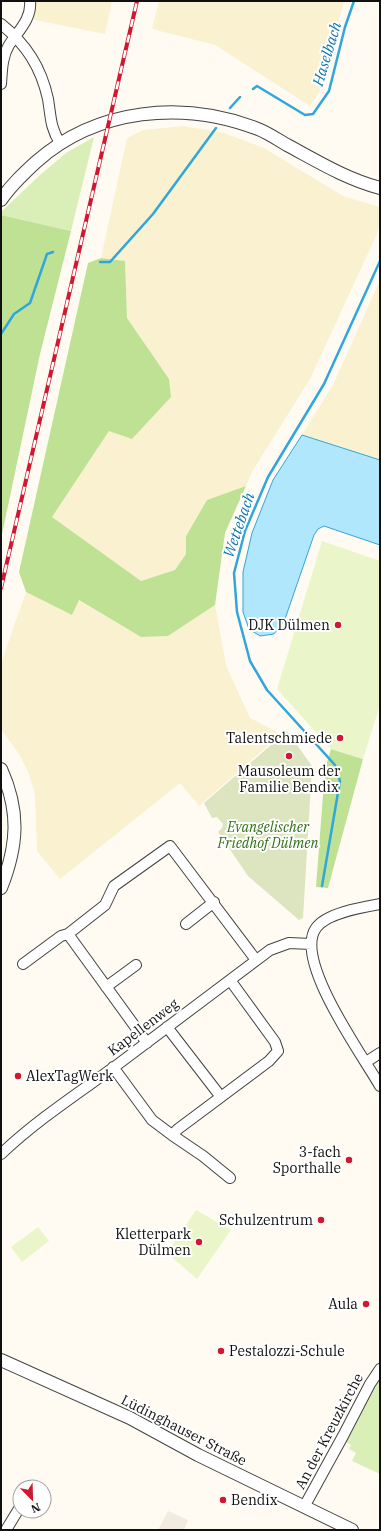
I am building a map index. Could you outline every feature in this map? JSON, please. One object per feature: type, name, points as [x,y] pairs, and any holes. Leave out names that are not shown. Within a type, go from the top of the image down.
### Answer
[{"type":"street","points":[[1,84],[2,66],[9,46],[26,20],[31,6],[30,1]]},
{"type":"street","points":[[1,24],[16,36],[24,46],[37,68],[47,98],[53,132],[60,144]]},
{"type":"street","points":[[1,200],[23,173],[44,154],[74,135],[119,118],[165,112],[199,114],[230,120],[259,129],[342,175],[380,188]]},
{"type":"street","points":[[1,769],[9,787],[14,808],[15,823],[11,857],[1,888]]},
{"type":"street","points":[[23,964],[61,936],[68,934],[105,905],[114,886],[170,846],[214,902],[256,960]]},
{"type":"street","points":[[186,924],[214,902]]},
{"type":"street","points":[[380,904],[355,908],[322,921],[316,927],[311,939],[315,968],[328,1001],[380,1086]]},
{"type":"street","points":[[68,934],[147,1043]]},
{"type":"street","name":"Kapellenweg","points":[[1,1154],[17,1139],[52,1112],[147,1043],[270,950],[289,943],[311,939]]},
{"type":"street","points":[[106,987],[136,965]]},
{"type":"street","points":[[172,1136],[178,1129],[269,1061],[278,1051],[275,1042],[230,980]]},
{"type":"street","points":[[168,1027],[221,1097]]},
{"type":"street","points":[[366,1062],[380,1053]]},
{"type":"street","points":[[113,1067],[152,1120],[172,1136],[203,1156],[230,1178]]},
{"type":"street","name":"Lüdinghauser Straße","points":[[1,1360],[130,1418],[198,1455],[352,1530]]},
{"type":"street","name":"An der Kreuzkirche","points":[[304,1507],[370,1384],[380,1369]]},
{"type":"street","points":[[6,1530],[13,1519]]},
{"type":"shaded area","points":[[32,1],[112,1],[105,34],[31,19]]},
{"type":"shaded area","points":[[159,1],[344,1],[320,91],[310,106],[215,45],[152,29]]},
{"type":"shaded area","points":[[183,126],[224,133],[264,148],[343,196],[380,207],[380,219],[377,234],[310,379],[252,472],[246,486],[207,500],[186,535],[186,554],[175,570],[141,581],[52,517],[109,431],[169,379],[127,318],[125,261],[101,258],[127,138],[143,130]]},
{"type":"shaded area","points":[[380,280],[380,460],[302,435],[333,385]]},
{"type":"shaded area","points":[[26,592],[72,615],[78,600],[141,637],[168,636],[215,605],[226,665],[250,718],[281,734],[199,806],[180,783],[60,879],[37,851],[35,795],[29,774],[19,754],[1,729],[1,663]]},
{"type":"shaded area","points":[[168,1511],[188,1520],[184,1530],[158,1530]]},
{"type":"green space","points":[[94,137],[71,231],[1,215],[1,212],[66,153]]},
{"type":"green space","points":[[1,215],[71,231],[40,354],[1,539]]},
{"type":"green space","points":[[101,258],[125,261],[127,318],[169,379],[171,397],[132,439],[109,431],[52,517],[141,581],[175,570],[186,554],[186,536],[207,500],[246,486],[225,533],[215,605],[168,636],[141,637],[79,600],[72,615],[26,592],[19,572],[88,263]]},
{"type":"green space","name":"DJK Dülmen","points":[[322,541],[380,561],[380,705],[363,759],[331,749],[277,689]]},
{"type":"green space","name":"Evangelischer Friedhof Dülmen","points":[[287,731],[312,766],[303,918],[299,920],[248,876],[218,832],[222,828],[223,824],[217,817],[212,818],[204,803]]},
{"type":"green space","points":[[331,749],[363,759],[328,888],[316,887],[325,769]]},
{"type":"green space","name":"Kletterpark Dülmen","points":[[196,1210],[231,1230],[197,1279],[167,1253]]},
{"type":"green space","points":[[38,1227],[49,1241],[22,1262],[11,1247]]},
{"type":"green space","points":[[380,1377],[380,1474],[352,1461],[356,1453],[349,1449],[351,1445],[346,1442]]},
{"type":"water","points":[[302,435],[380,460],[380,545],[324,526],[318,529],[314,535],[285,619],[274,634],[260,636],[249,629],[243,612],[243,572],[252,533],[273,480]]},
{"type":"waterway","name":"Haselbach","points":[[253,89],[257,86],[305,115],[313,114],[329,91],[345,27],[354,1]]},
{"type":"waterway","name":"Haselbach","points":[[230,108],[240,97]]},
{"type":"waterway","name":"Haselbach","points":[[100,262],[110,262],[153,214],[216,128]]},
{"type":"waterway","name":"Haselbach","points":[[1,334],[14,314],[30,303],[47,254],[53,252]]},
{"type":"waterway","name":"Wettebach","points":[[322,886],[340,781],[335,765],[267,690],[250,661],[237,612],[234,573],[245,531],[268,477],[324,384],[380,261]]},
{"type":"railway","points":[[1,588],[137,1]]},
{"type":"place","name":"DJK Dülmen","points":[[338,625]]},
{"type":"place","name":"Talentschmiede","points":[[340,738]]},
{"type":"place","name":"Mausoleum der Familie Bendix","points":[[289,756]]},
{"type":"place","name":"AlexTagWerk","points":[[18,1076]]},
{"type":"place","name":"3-fach Sporthalle","points":[[349,1160]]},
{"type":"place","name":"Schulzentrum","points":[[321,1220]]},
{"type":"place","name":"Kletterpark Dülmen","points":[[199,1242]]},
{"type":"place","name":"Aula","points":[[366,1304]]},
{"type":"place","name":"Pestalozzi-Schule","points":[[221,1351]]},
{"type":"place","name":"Bendix","points":[[223,1500]]}]
